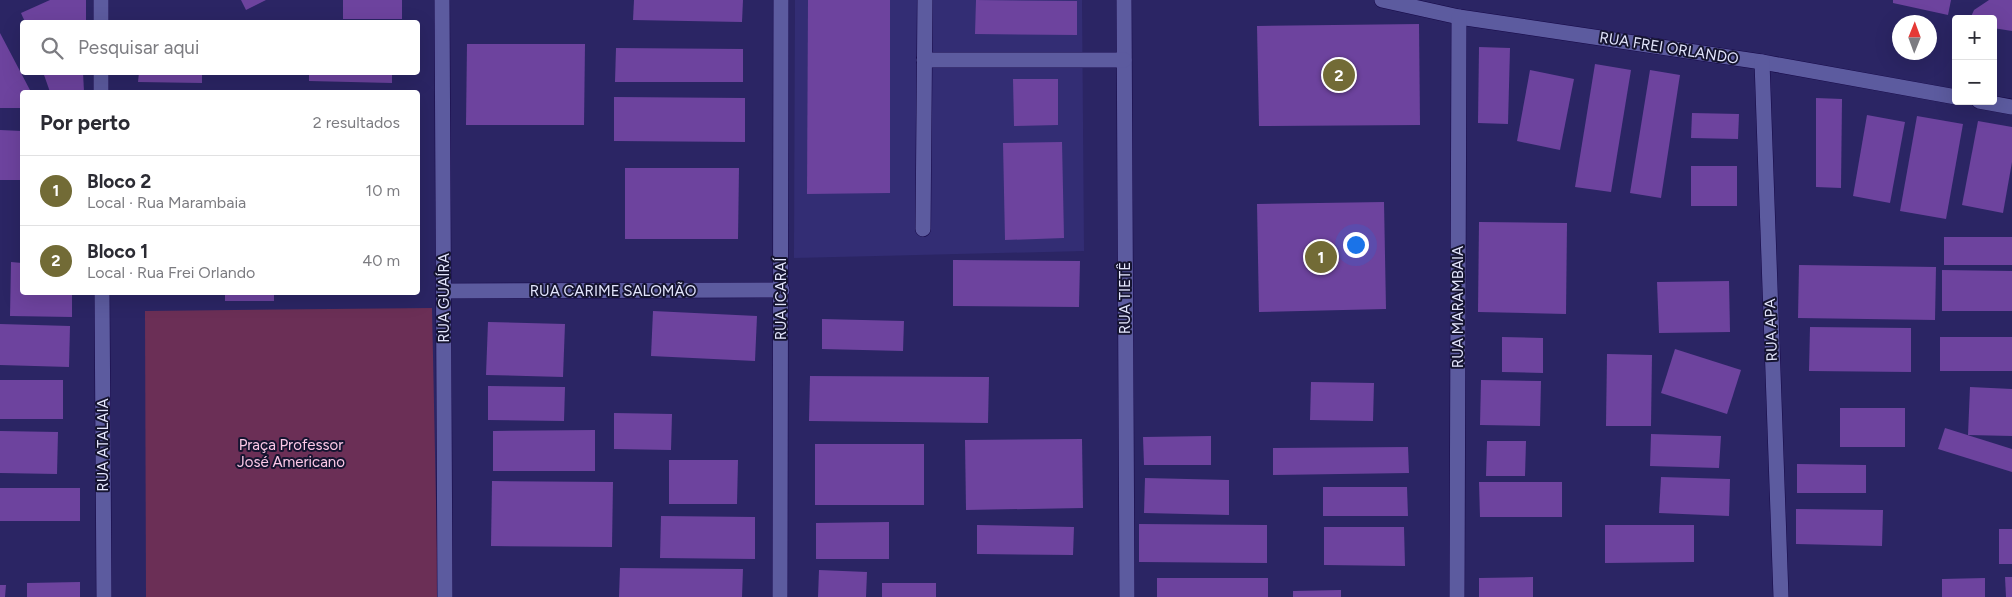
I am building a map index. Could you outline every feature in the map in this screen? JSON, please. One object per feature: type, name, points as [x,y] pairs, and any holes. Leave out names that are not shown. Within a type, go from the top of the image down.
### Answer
[{"type":"street","points":[[101,0],[101,20]]},
{"type":"street","name":"RUA GUAÍRA","points":[[442,0],[445,597]]},
{"type":"street","name":"RUA ICARAÍ","points":[[780,597],[781,0]]},
{"type":"street","points":[[923,228],[925,0]]},
{"type":"street","name":"RUA TIETÊ","points":[[1124,0],[1127,597]]},
{"type":"street","name":"RUA FREI ORLANDO","points":[[1382,0],[1459,17],[1762,62],[1952,96]]},
{"type":"street","name":"RUA MARAMBAIA","points":[[1457,597],[1459,17]]},
{"type":"street","points":[[924,60],[1124,60]]},
{"type":"street","name":"RUA APA","points":[[1762,62],[1781,597]]},
{"type":"street","points":[[101,75],[101,90]]},
{"type":"street","points":[[1997,104],[2012,107]]},
{"type":"street","name":"RUA CARIME SALOMÃO","points":[[444,291],[782,290]]},
{"type":"street","name":"RUA ATALAIA","points":[[102,295],[104,597]]},
{"type":"shaded area","points":[[795,0],[1082,0],[1084,251],[794,258]]},
{"type":"green space","name":"Praça Professor José Americano","points":[[432,308],[438,597],[146,597],[145,311]]},
{"type":"building","points":[[50,0],[86,0],[86,20],[24,20],[21,13]]},
{"type":"building","points":[[241,0],[266,0],[246,10]]},
{"type":"building","points":[[343,0],[402,0],[402,19],[343,19]]},
{"type":"building","points":[[634,0],[743,0],[742,22],[633,20]]},
{"type":"building","points":[[808,0],[890,0],[890,193],[807,194]]},
{"type":"building","points":[[976,0],[1077,1],[1077,35],[975,34]]},
{"type":"building","points":[[1893,0],[1951,0],[1948,15],[1893,3]]},
{"type":"building","points":[[1989,0],[2012,0],[2012,31],[1997,29],[1997,15],[1972,15],[1974,10]]},
{"type":"building","points":[[1419,24],[1420,125],[1259,126],[1257,26]]},
{"type":"building","points":[[0,33],[20,71],[20,75],[22,75],[30,90],[20,90],[20,108],[0,108]]},
{"type":"building","points":[[467,44],[585,44],[584,125],[466,125]]},
{"type":"building","points":[[1479,47],[1510,48],[1508,124],[1478,123]]},
{"type":"building","points":[[616,48],[743,49],[743,82],[615,82]]},
{"type":"building","points":[[1595,64],[1631,70],[1611,192],[1575,187]]},
{"type":"building","points":[[1530,70],[1574,79],[1560,150],[1517,141]]},
{"type":"building","points":[[1650,70],[1680,75],[1661,198],[1630,193]]},
{"type":"building","points":[[44,75],[83,75],[84,90],[49,90]]},
{"type":"building","points":[[139,75],[202,75],[202,83],[138,82]]},
{"type":"building","points":[[309,75],[392,75],[392,83],[309,81]]},
{"type":"building","points":[[1013,79],[1058,79],[1058,125],[1014,126]]},
{"type":"building","points":[[614,97],[745,98],[745,142],[614,141]]},
{"type":"building","points":[[1816,98],[1842,99],[1841,188],[1816,187]]},
{"type":"building","points":[[1692,113],[1739,114],[1738,139],[1691,138]]},
{"type":"building","points":[[1867,115],[1905,122],[1890,203],[1853,196]]},
{"type":"building","points":[[1917,116],[1963,124],[1946,219],[1900,211]]},
{"type":"building","points":[[1978,121],[2012,127],[2012,162],[2003,213],[1962,205]]},
{"type":"building","points":[[0,130],[20,131],[20,180],[0,180]]},
{"type":"building","points":[[1062,142],[1064,238],[1005,240],[1003,143]]},
{"type":"building","points":[[1691,166],[1737,166],[1737,206],[1691,206]]},
{"type":"building","points":[[625,168],[739,168],[738,239],[625,239]]},
{"type":"building","points":[[1384,202],[1386,309],[1259,312],[1257,204]]},
{"type":"building","points":[[1479,222],[1567,223],[1566,314],[1478,312]]},
{"type":"building","points":[[1944,237],[2012,237],[2012,265],[1944,265]]},
{"type":"building","points":[[953,260],[1080,261],[1079,307],[953,306]]},
{"type":"building","points":[[11,262],[20,263],[20,295],[72,295],[72,317],[10,316]]},
{"type":"building","points":[[1799,265],[1936,267],[1935,320],[1798,318]]},
{"type":"building","points":[[1942,270],[2012,271],[2012,311],[1942,311]]},
{"type":"building","points":[[1729,281],[1730,332],[1659,333],[1657,282]]},
{"type":"building","points":[[225,295],[274,295],[274,301],[225,301]]},
{"type":"building","points":[[653,311],[757,316],[755,361],[651,356]]},
{"type":"building","points":[[822,319],[904,321],[903,351],[822,349]]},
{"type":"building","points":[[488,322],[565,324],[563,377],[486,375]]},
{"type":"building","points":[[0,324],[70,326],[69,367],[0,365]]},
{"type":"building","points":[[1810,327],[1911,328],[1911,372],[1809,371]]},
{"type":"building","points":[[1502,337],[1543,338],[1543,373],[1502,372]]},
{"type":"building","points":[[1940,337],[2012,337],[2012,371],[1940,371]]},
{"type":"building","points":[[1675,349],[1741,370],[1727,414],[1661,393]]},
{"type":"building","points":[[1607,354],[1652,355],[1651,426],[1606,426]]},
{"type":"building","points":[[810,376],[989,377],[988,423],[809,421]]},
{"type":"building","points":[[0,380],[63,380],[63,419],[0,419]]},
{"type":"building","points":[[1481,380],[1541,381],[1540,426],[1480,425]]},
{"type":"building","points":[[1311,382],[1374,383],[1373,421],[1310,420]]},
{"type":"building","points":[[488,386],[565,387],[564,421],[488,420]]},
{"type":"building","points":[[1970,387],[2012,389],[2012,436],[1968,435]]},
{"type":"building","points":[[1840,408],[1905,408],[1905,447],[1840,447]]},
{"type":"building","points":[[614,413],[672,414],[671,450],[614,449]]},
{"type":"building","points":[[1945,428],[2012,449],[2012,472],[1938,449]]},
{"type":"building","points":[[595,430],[595,471],[493,471],[493,431]]},
{"type":"building","points":[[0,431],[58,432],[57,474],[0,473]]},
{"type":"building","points":[[1651,434],[1721,436],[1719,468],[1650,466]]},
{"type":"building","points":[[1211,436],[1211,465],[1144,465],[1143,437]]},
{"type":"building","points":[[1082,439],[1083,508],[966,510],[965,440]]},
{"type":"building","points":[[1487,441],[1526,441],[1525,476],[1486,476]]},
{"type":"building","points":[[815,444],[924,444],[924,505],[815,505]]},
{"type":"building","points":[[1408,447],[1409,473],[1273,475],[1273,448]]},
{"type":"building","points":[[669,460],[738,460],[737,504],[669,504]]},
{"type":"building","points":[[1797,464],[1866,465],[1866,493],[1797,493]]},
{"type":"building","points":[[1661,477],[1730,479],[1729,516],[1659,513]]},
{"type":"building","points":[[1145,478],[1229,480],[1229,515],[1144,513]]},
{"type":"building","points":[[492,481],[613,482],[612,547],[491,546]]},
{"type":"building","points":[[1479,482],[1562,482],[1562,517],[1480,517]]},
{"type":"building","points":[[1323,487],[1407,487],[1408,516],[1323,516]]},
{"type":"building","points":[[0,488],[80,488],[80,521],[0,521]]},
{"type":"building","points":[[1796,509],[1883,510],[1882,546],[1796,544]]},
{"type":"building","points":[[661,516],[755,517],[755,559],[660,558]]},
{"type":"building","points":[[889,522],[889,559],[816,559],[816,523]]},
{"type":"building","points":[[1139,524],[1267,525],[1267,563],[1139,562]]},
{"type":"building","points":[[977,525],[1074,527],[1073,555],[977,554]]},
{"type":"building","points":[[1605,525],[1694,525],[1694,562],[1605,563]]},
{"type":"building","points":[[1324,527],[1404,527],[1405,566],[1324,565]]},
{"type":"building","points":[[1999,529],[2012,529],[2012,564],[1999,564]]},
{"type":"building","points":[[620,568],[743,569],[742,597],[619,597]]},
{"type":"building","points":[[819,570],[867,572],[866,597],[818,597]]},
{"type":"building","points":[[1533,577],[1533,597],[1479,597],[1479,578]]},
{"type":"building","points":[[2005,577],[2012,577],[2012,597],[2006,597]]},
{"type":"building","points":[[1157,578],[1268,578],[1268,597],[1157,597]]},
{"type":"building","points":[[1985,578],[1985,597],[1942,597],[1942,579]]},
{"type":"building","points":[[80,582],[80,597],[27,597],[27,583]]},
{"type":"building","points":[[882,583],[936,583],[936,597],[882,597]]},
{"type":"building","points":[[0,585],[6,585],[5,597],[0,597]]},
{"type":"building","points":[[1341,590],[1341,597],[1293,597],[1293,591]]},
{"type":"place","name":"Bloco 1","points":[[1339,75]]},
{"type":"place","name":"Bloco 2","points":[[1321,257]]}]
